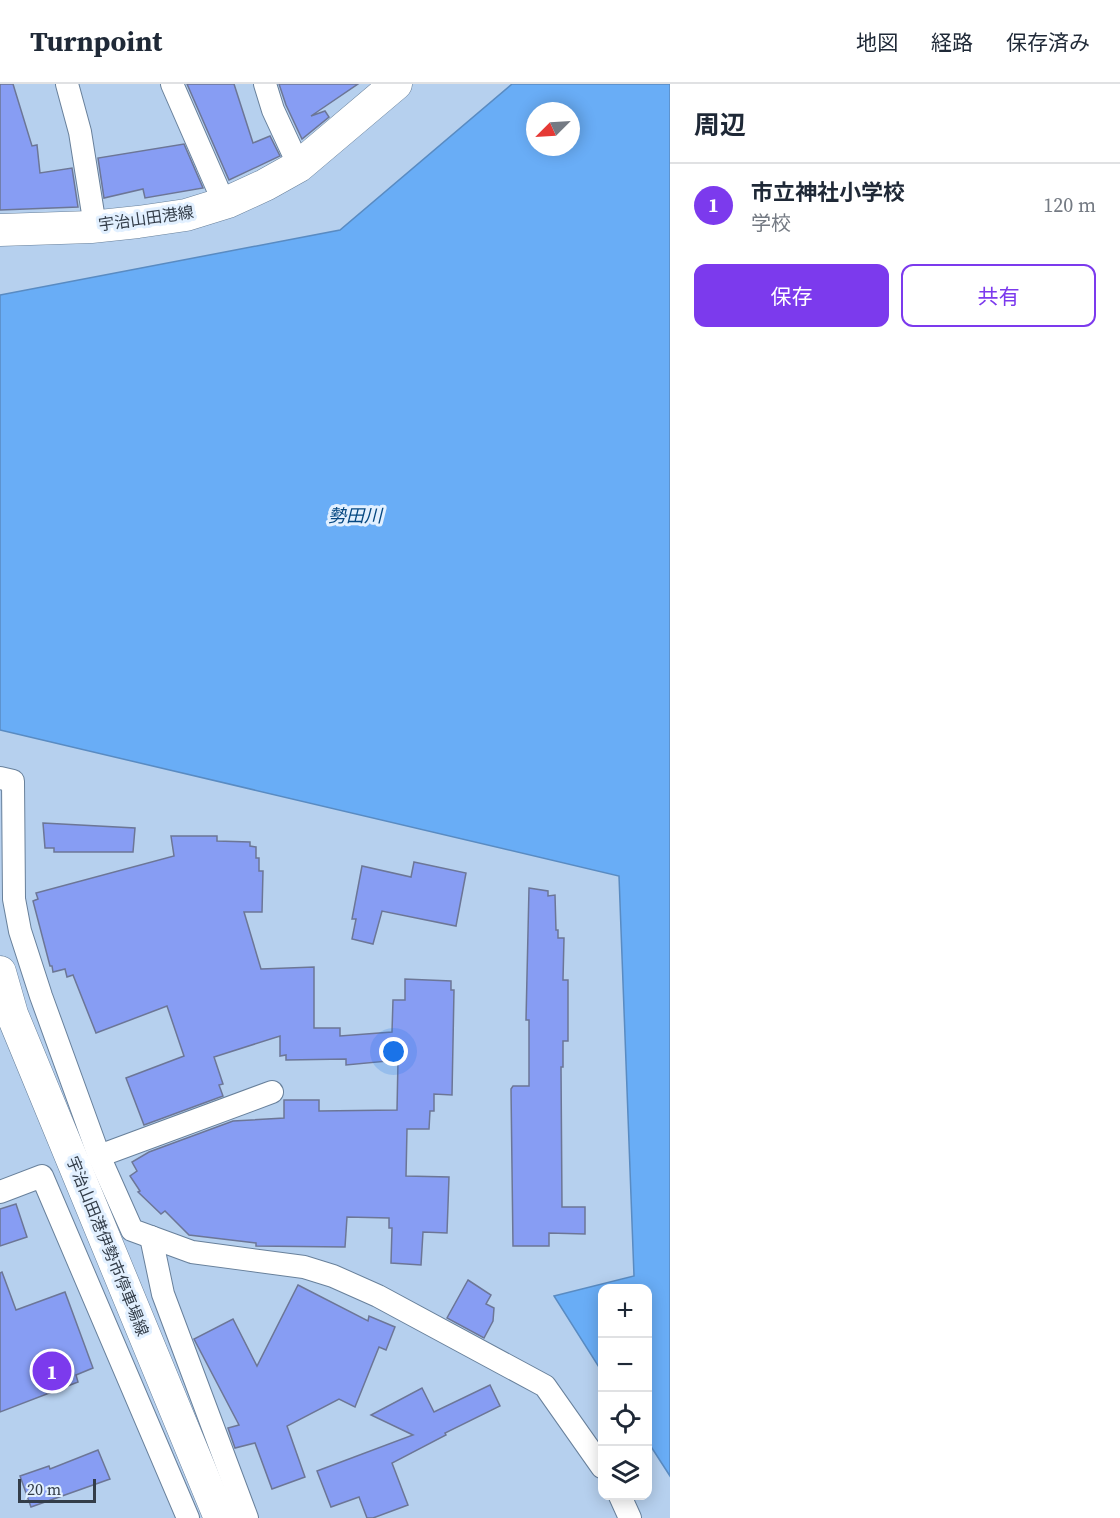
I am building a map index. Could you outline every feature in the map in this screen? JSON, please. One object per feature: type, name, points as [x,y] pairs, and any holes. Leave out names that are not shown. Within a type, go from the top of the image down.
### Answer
[{"type":"main road","name":"宇治山田港線","points":[[0,230],[94,226],[186,215],[224,203],[265,185],[299,166],[396,84]]},
{"type":"main road","name":"宇治山田港伊勢市停車場線","points":[[0,972],[12,1014],[220,1518]]},
{"type":"street","points":[[67,84],[80,132],[94,226]]},
{"type":"street","points":[[172,84],[224,203]]},
{"type":"street","points":[[265,84],[273,110],[299,166]]},
{"type":"street","points":[[0,778],[13,781],[14,899],[20,931],[99,1156],[132,1230],[192,1252],[304,1267],[333,1276],[378,1296],[545,1386],[598,1460]]},
{"type":"street","points":[[99,1156],[272,1092]]},
{"type":"street","points":[[0,1192],[42,1176],[188,1518]]},
{"type":"street","points":[[151,1237],[163,1294],[247,1518]]},
{"type":"street","points":[[622,1500],[630,1518]]},
{"type":"water","name":"勢田川","points":[[512,84],[670,84],[670,1476],[652,1448],[652,1284],[602,1284],[634,1276],[619,876],[0,730],[0,295],[340,230]]},
{"type":"water","points":[[598,1285],[598,1366],[554,1296]]},
{"type":"building","points":[[0,84],[13,84],[32,146],[37,145],[40,173],[72,168],[78,207],[0,210]]},
{"type":"building","points":[[187,84],[234,84],[253,143],[270,136],[280,156],[229,180]]},
{"type":"building","points":[[279,84],[358,84],[311,116],[325,111],[329,117],[302,139]]},
{"type":"building","points":[[184,144],[203,188],[145,198],[143,189],[104,198],[98,158]]},
{"type":"building","points":[[43,823],[135,828],[133,852],[54,852],[54,848],[45,848]]},
{"type":"building","points":[[171,836],[217,836],[217,841],[250,842],[250,846],[256,847],[259,871],[263,871],[262,912],[244,912],[261,969],[314,967],[314,1028],[340,1028],[340,1036],[392,1032],[393,1000],[405,1000],[405,979],[451,981],[451,990],[454,990],[452,1095],[434,1094],[434,1111],[430,1111],[429,1129],[407,1129],[406,1176],[449,1177],[447,1233],[423,1232],[421,1265],[391,1263],[392,1228],[389,1228],[389,1218],[347,1217],[345,1247],[256,1246],[256,1243],[189,1235],[165,1211],[161,1214],[138,1192],[140,1191],[130,1176],[137,1171],[132,1162],[149,1152],[233,1121],[284,1118],[284,1100],[319,1100],[319,1111],[397,1110],[398,1060],[346,1065],[346,1059],[286,1060],[286,1055],[280,1056],[280,1036],[214,1057],[223,1084],[219,1085],[223,1096],[144,1125],[126,1078],[184,1056],[167,1006],[96,1033],[73,975],[67,977],[65,969],[53,972],[50,966],[33,901],[38,899],[36,893],[174,856]]},
{"type":"building","points":[[414,862],[466,873],[456,926],[382,911],[373,944],[352,939],[356,919],[352,919],[362,866],[411,877]]},
{"type":"building","points":[[529,888],[548,891],[548,896],[555,895],[556,930],[558,930],[558,938],[564,938],[563,980],[568,980],[568,1041],[563,1041],[563,1067],[561,1067],[562,1207],[585,1207],[585,1234],[549,1233],[549,1246],[513,1246],[511,1089],[513,1086],[529,1086],[529,1020],[526,1020]]},
{"type":"building","points":[[16,1204],[27,1237],[0,1246],[0,1209]]},
{"type":"building","points":[[2,1272],[16,1310],[65,1292],[93,1368],[76,1375],[78,1382],[0,1412],[0,1273]]},
{"type":"building","points":[[468,1280],[491,1295],[486,1304],[494,1308],[493,1321],[484,1338],[447,1318]]},
{"type":"building","points":[[298,1285],[368,1321],[369,1316],[395,1327],[386,1350],[379,1347],[355,1407],[339,1399],[287,1426],[305,1477],[272,1489],[255,1443],[235,1448],[228,1428],[239,1425],[194,1339],[233,1319],[257,1366]]},
{"type":"building","points":[[490,1385],[500,1406],[392,1463],[408,1505],[373,1518],[367,1518],[359,1497],[331,1507],[317,1471],[413,1435],[371,1415],[422,1388],[434,1412]]},
{"type":"building","points":[[98,1450],[110,1479],[31,1507],[20,1476],[49,1466],[50,1469]]},
{"type":"place","name":"市立神社小学校","points":[[52,1371]]}]
